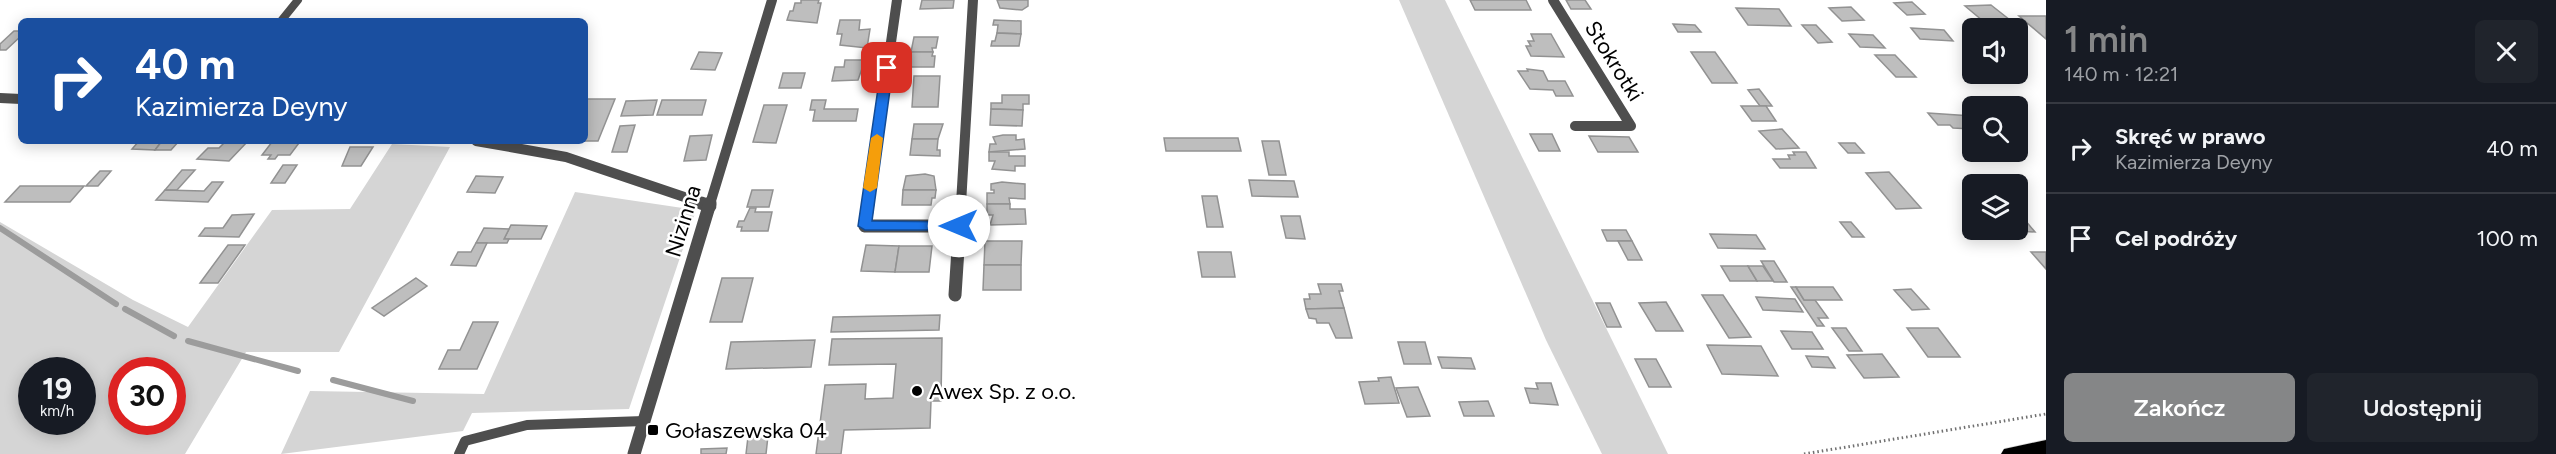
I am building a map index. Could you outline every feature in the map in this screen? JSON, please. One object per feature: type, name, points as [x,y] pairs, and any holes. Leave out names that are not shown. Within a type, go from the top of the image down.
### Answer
[{"type":"main road","points":[[2010,454],[2046,448]]},
{"type":"street","name":"Nizinna","points":[[634,454],[772,0]]},
{"type":"street","points":[[897,0],[865,226],[959,226]]},
{"type":"street","points":[[955,295],[973,0]]},
{"type":"street","name":"Stokrotki","points":[[1553,0],[1631,126],[1575,126]]},
{"type":"street","points":[[0,98],[18,99]]},
{"type":"street","points":[[496,144],[537,150],[612,171],[710,206]]},
{"type":"lane","points":[[283,18],[298,0]]},
{"type":"lane","points":[[459,454],[465,441],[527,425],[644,421]]},
{"type":"path","points":[[1804,454],[2046,414]]},
{"type":"shaded area","points":[[1399,0],[1445,0],[1668,454],[1602,454],[1546,340]]},
{"type":"shaded area","points":[[392,144],[450,147],[339,352],[246,352],[185,454],[0,454],[0,222],[133,300],[188,327],[272,210],[350,209]]},
{"type":"shaded area","points":[[575,192],[696,210],[629,409],[472,413],[463,431],[281,454],[310,391],[484,394]]},
{"type":"building","points":[[801,0],[819,0],[818,3],[821,3],[817,23],[787,20],[795,3],[801,3]]},
{"type":"building","points":[[922,0],[954,0],[953,8],[920,9]]},
{"type":"building","points":[[997,0],[1028,0],[1028,6],[1022,10],[1000,8]]},
{"type":"building","points":[[1470,0],[1526,0],[1531,10],[1475,10]]},
{"type":"building","points":[[1566,0],[1585,0],[1591,9],[1571,9]]},
{"type":"building","points":[[1912,2],[1925,14],[1907,15],[1894,3]]},
{"type":"building","points":[[1991,5],[2007,18],[1979,18],[1965,6]]},
{"type":"building","points":[[1851,7],[1864,20],[1842,21],[1829,8]]},
{"type":"building","points":[[1736,8],[1779,9],[1791,26],[1748,25]]},
{"type":"building","points":[[2019,16],[2046,16],[2046,39],[2028,24],[2028,18]]},
{"type":"building","points":[[840,20],[860,20],[859,30],[870,29],[867,48],[840,45],[842,34],[837,34]]},
{"type":"building","points":[[994,20],[1021,21],[1021,34],[997,33],[998,25],[993,25]]},
{"type":"building","points":[[1673,24],[1695,25],[1701,32],[1678,32]]},
{"type":"building","points":[[1802,25],[1816,25],[1832,42],[1818,43]]},
{"type":"building","points":[[1911,28],[1944,30],[1953,41],[1920,39]]},
{"type":"building","points":[[14,31],[18,31],[18,39],[6,50],[0,50],[0,44]]},
{"type":"building","points":[[997,33],[1021,34],[1019,46],[991,46]]},
{"type":"building","points":[[1531,34],[1551,34],[1564,57],[1531,56],[1526,46],[1531,46],[1528,41],[1534,41]]},
{"type":"building","points":[[1849,34],[1873,35],[1885,48],[1860,47]]},
{"type":"building","points":[[914,37],[938,37],[936,48],[932,48],[933,52],[911,52]]},
{"type":"building","points":[[699,52],[722,53],[715,70],[691,69]]},
{"type":"building","points":[[911,52],[933,52],[934,67],[910,67]]},
{"type":"building","points":[[1691,52],[1715,52],[1737,83],[1712,83]]},
{"type":"building","points":[[1875,55],[1895,55],[1916,77],[1896,77]]},
{"type":"building","points":[[845,60],[865,60],[858,80],[832,81],[835,67],[844,67]]},
{"type":"building","points":[[1527,69],[1543,71],[1548,81],[1565,81],[1573,96],[1556,96],[1553,90],[1530,89],[1518,71],[1528,71]]},
{"type":"building","points":[[783,73],[805,73],[801,88],[779,88]]},
{"type":"building","points":[[914,76],[940,76],[938,107],[912,107]]},
{"type":"building","points":[[1759,89],[1772,106],[1760,106],[1748,90]]},
{"type":"building","points":[[1002,95],[1029,95],[1029,104],[1023,104],[1023,110],[991,109],[991,103],[1002,103]]},
{"type":"building","points":[[588,99],[615,99],[598,141],[588,141]]},
{"type":"building","points":[[657,100],[653,115],[621,116],[626,101]]},
{"type":"building","points":[[662,100],[706,100],[702,115],[657,115]]},
{"type":"building","points":[[812,100],[826,100],[824,109],[858,109],[856,121],[813,121],[815,110],[810,110]]},
{"type":"building","points":[[764,105],[787,105],[776,143],[753,142]]},
{"type":"building","points":[[1741,106],[1766,106],[1776,121],[1752,121]]},
{"type":"building","points":[[991,109],[1023,110],[1022,126],[990,125]]},
{"type":"building","points":[[1928,113],[1962,115],[1962,128],[1938,125]]},
{"type":"building","points":[[914,124],[943,124],[938,139],[912,139]]},
{"type":"building","points":[[635,125],[627,152],[612,152],[620,126]]},
{"type":"building","points":[[1782,129],[1799,148],[1776,149],[1759,131]]},
{"type":"building","points":[[1530,134],[1552,134],[1560,151],[1539,151]]},
{"type":"building","points":[[712,135],[706,160],[684,161],[690,136]]},
{"type":"building","points":[[1016,135],[1016,140],[1024,139],[1025,149],[989,152],[990,144],[996,144],[993,137]]},
{"type":"building","points":[[1589,136],[1629,137],[1638,152],[1598,152]]},
{"type":"building","points":[[1164,138],[1238,138],[1241,151],[1166,151]]},
{"type":"building","points":[[912,139],[938,139],[937,150],[940,150],[940,156],[910,155]]},
{"type":"building","points":[[1262,141],[1279,141],[1286,175],[1269,175]]},
{"type":"building","points":[[1839,143],[1855,143],[1864,153],[1848,153]]},
{"type":"building","points":[[136,144],[160,144],[155,150],[132,149]]},
{"type":"building","points":[[160,144],[176,144],[171,150],[155,150]]},
{"type":"building","points":[[223,144],[245,144],[229,161],[197,159],[208,148],[219,148]]},
{"type":"building","points":[[270,144],[298,144],[290,155],[278,155],[275,159],[268,159],[271,155],[262,155]]},
{"type":"building","points":[[350,147],[373,147],[361,166],[342,166]]},
{"type":"building","points":[[989,152],[1009,152],[1009,156],[1025,156],[1025,166],[1015,166],[1015,171],[992,169],[995,161],[989,161]]},
{"type":"building","points":[[1793,152],[1806,152],[1816,168],[1780,168],[1773,159],[1790,159],[1788,155],[1795,155]]},
{"type":"building","points":[[283,165],[297,165],[285,183],[271,183]]},
{"type":"building","points":[[182,170],[195,170],[177,190],[165,190]]},
{"type":"building","points":[[100,171],[111,171],[98,186],[86,186]]},
{"type":"building","points":[[1889,172],[1921,208],[1896,209],[1866,173]]},
{"type":"building","points":[[925,174],[934,176],[936,190],[903,190],[906,176]]},
{"type":"building","points":[[476,176],[503,177],[495,193],[467,192]]},
{"type":"building","points":[[1249,180],[1294,181],[1298,197],[1252,196]]},
{"type":"building","points":[[212,182],[223,182],[208,202],[156,200],[165,190],[204,191]]},
{"type":"building","points":[[1002,182],[1025,184],[1025,199],[1009,198],[1010,204],[987,204],[987,193],[994,193],[994,190],[991,190],[991,184]]},
{"type":"building","points":[[20,186],[84,186],[70,202],[5,202]]},
{"type":"building","points":[[752,190],[773,190],[769,207],[747,207]]},
{"type":"building","points":[[903,190],[936,190],[931,205],[902,205]]},
{"type":"building","points":[[1202,196],[1217,196],[1223,227],[1207,227]]},
{"type":"building","points":[[987,204],[1010,204],[1010,209],[1025,209],[1026,224],[990,225],[993,215],[987,215]]},
{"type":"building","points":[[750,208],[756,208],[755,212],[772,212],[768,231],[741,231],[742,227],[737,227],[739,221],[744,221]]},
{"type":"building","points":[[254,214],[239,237],[199,236],[205,228],[223,228],[232,215]]},
{"type":"building","points":[[1281,216],[1300,216],[1305,239],[1286,238]]},
{"type":"building","points":[[1840,222],[1851,222],[1864,237],[1852,237]]},
{"type":"building","points":[[2028,224],[2035,232],[2028,232]]},
{"type":"building","points":[[511,225],[547,226],[541,239],[504,239]]},
{"type":"building","points":[[484,228],[509,229],[504,239],[509,239],[507,243],[476,243]]},
{"type":"building","points":[[1602,230],[1626,230],[1632,241],[1607,241]]},
{"type":"building","points":[[1710,234],[1756,235],[1765,249],[1718,248]]},
{"type":"building","points":[[985,241],[1022,241],[1021,265],[984,265]]},
{"type":"building","points":[[1618,241],[1632,241],[1642,260],[1628,260]]},
{"type":"building","points":[[476,243],[487,243],[476,266],[451,265],[458,252],[471,252]]},
{"type":"building","points":[[228,245],[245,245],[218,283],[200,283]]},
{"type":"building","points":[[866,245],[899,246],[895,272],[861,271]]},
{"type":"building","points":[[899,246],[932,246],[929,272],[895,272]]},
{"type":"building","points":[[1198,252],[1231,252],[1235,277],[1202,277]]},
{"type":"building","points":[[2031,252],[2046,252],[2046,269]]},
{"type":"building","points":[[1761,261],[1774,261],[1787,282],[1774,282]]},
{"type":"building","points":[[984,265],[1021,265],[1021,290],[983,290]]},
{"type":"building","points":[[1721,266],[1748,266],[1757,281],[1730,281]]},
{"type":"building","points":[[1748,266],[1763,266],[1773,281],[1757,281]]},
{"type":"building","points":[[416,278],[427,286],[384,316],[372,308]]},
{"type":"building","points":[[722,278],[753,278],[742,322],[710,322]]},
{"type":"building","points":[[1318,284],[1341,284],[1343,291],[1339,291],[1344,308],[1306,309],[1304,299],[1310,299],[1309,294],[1321,294]]},
{"type":"building","points":[[1791,287],[1796,287],[1804,300],[1815,300],[1828,318],[1818,318],[1824,326],[1817,326]]},
{"type":"building","points":[[1796,287],[1833,287],[1842,300],[1804,300]]},
{"type":"building","points":[[1911,289],[1929,309],[1912,310],[1894,290]]},
{"type":"building","points":[[1702,295],[1723,295],[1751,337],[1729,338]]},
{"type":"building","points":[[1756,297],[1795,299],[1803,312],[1763,310]]},
{"type":"building","points":[[1666,302],[1683,331],[1656,331],[1639,303]]},
{"type":"building","points":[[1596,303],[1610,303],[1621,327],[1607,327]]},
{"type":"building","points":[[1344,308],[1352,338],[1336,338],[1329,323],[1317,323],[1316,319],[1309,318],[1306,309]]},
{"type":"building","points":[[940,315],[939,330],[831,332],[833,317]]},
{"type":"building","points":[[473,322],[498,322],[477,369],[439,369],[448,350],[460,350]]},
{"type":"building","points":[[1832,328],[1846,328],[1862,351],[1849,351]]},
{"type":"building","points":[[1907,328],[1938,328],[1960,357],[1928,357]]},
{"type":"building","points":[[1781,331],[1812,332],[1823,349],[1792,349]]},
{"type":"building","name":"Awex Sp. z o.o.","points":[[942,338],[941,401],[931,401],[930,428],[844,430],[841,454],[816,454],[825,385],[866,384],[865,399],[893,398],[896,364],[829,365],[832,339]]},
{"type":"building","points":[[815,340],[811,367],[726,369],[731,342]]},
{"type":"building","points":[[1398,342],[1425,342],[1431,364],[1404,364]]},
{"type":"building","points":[[1707,345],[1761,346],[1778,376],[1722,374]]},
{"type":"building","points":[[1882,354],[1899,377],[1864,378],[1847,355]]},
{"type":"building","points":[[1806,356],[1828,357],[1835,368],[1812,367]]},
{"type":"building","points":[[1438,357],[1471,358],[1475,369],[1442,368]]},
{"type":"building","points":[[1635,359],[1656,359],[1671,387],[1649,387]]},
{"type":"building","points":[[1391,377],[1399,403],[1365,404],[1359,382],[1379,381],[1378,378]]},
{"type":"building","points":[[1536,383],[1551,383],[1558,405],[1530,403],[1525,388],[1538,389]]},
{"type":"building","points":[[1418,387],[1430,416],[1407,417],[1396,388]]},
{"type":"building","points":[[1488,401],[1494,416],[1464,416],[1459,402]]},
{"type":"building","points":[[768,436],[766,454],[746,454],[748,437]]},
{"type":"building","points":[[727,448],[726,454],[701,454],[701,449]]},
{"type":"waterway","points":[[0,228],[116,304]]},
{"type":"waterway","points":[[125,309],[174,336]]},
{"type":"waterway","points":[[188,341],[298,371]]},
{"type":"waterway","points":[[333,380],[413,401]]},
{"type":"slow traffic","points":[[870,188],[877,138]]},
{"type":"place","name":"Awex Sp. z o.o.","points":[[917,391]]},
{"type":"place","name":"Gołaszewska 04","points":[[653,430]]},
{"type":"route","points":[[887,68],[865,226],[959,226]]}]
